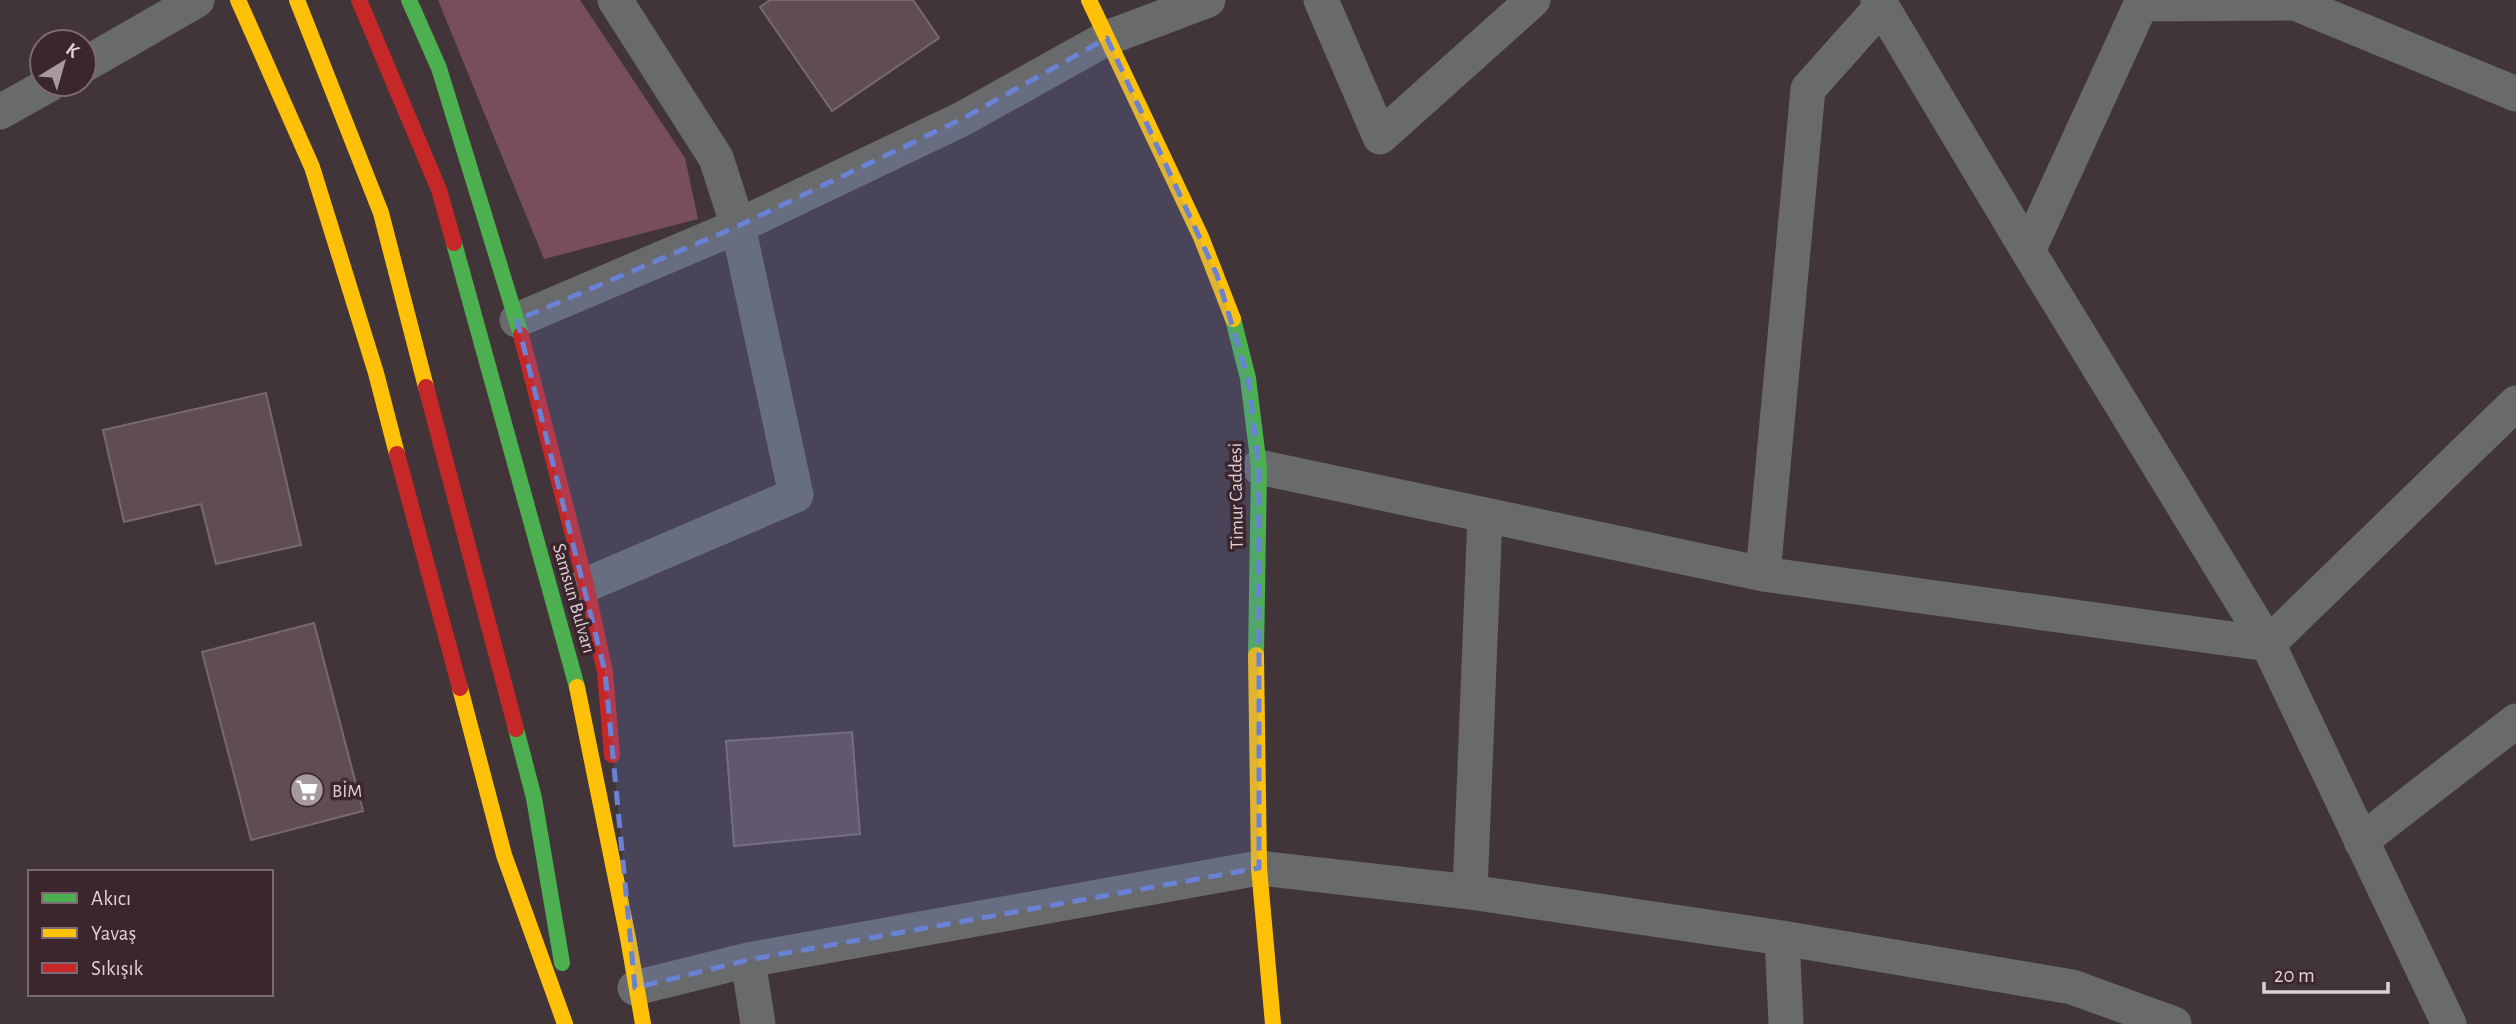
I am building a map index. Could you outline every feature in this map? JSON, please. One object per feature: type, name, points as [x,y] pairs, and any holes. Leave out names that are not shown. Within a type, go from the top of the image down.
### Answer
[{"type":"main road","points":[[238,0],[312,167],[376,373],[504,855],[565,1024]]},
{"type":"main road","points":[[296,0],[381,213],[534,798],[572,1024]]},
{"type":"main road","name":"Samsun Bulvarı","points":[[359,0],[439,190],[574,672],[643,1024]]},
{"type":"main road","points":[[409,0],[439,68],[517,320],[586,584],[605,672],[613,765]]},
{"type":"main road","name":"Timur Caddesi","points":[[1088,0],[1177,184],[1213,266],[1238,331],[1248,378],[1259,467],[1256,663],[1259,868],[1273,1024]]},
{"type":"main road","points":[[615,792],[628,939]]},
{"type":"street","points":[[98,57],[197,0]]},
{"type":"street","points":[[586,584],[796,495],[738,226],[716,158],[615,0]]},
{"type":"street","points":[[517,320],[738,226],[962,119],[1107,38],[1208,0]]},
{"type":"street","points":[[1321,0],[1380,137],[1533,0]]},
{"type":"street","points":[[2028,251],[2142,2],[2295,3],[2516,94]]},
{"type":"street","points":[[1763,574],[1808,89],[1880,3],[2268,644],[2449,1024]]},
{"type":"street","points":[[0,113],[28,97]]},
{"type":"street","points":[[2268,644],[2516,403]]},
{"type":"street","points":[[1259,467],[1763,574],[2268,644]]},
{"type":"street","points":[[1470,892],[1485,515]]},
{"type":"street","points":[[2361,841],[2516,720]]},
{"type":"street","points":[[635,988],[748,960],[1259,868],[1470,892],[1782,938],[2072,987],[2174,1024]]},
{"type":"street","points":[[1782,938],[1786,1024]]},
{"type":"street","points":[[748,960],[758,1024]]},
{"type":"highlighted area","points":[[1107,38],[1217,275],[1248,378],[1259,467],[1259,868],[748,960],[635,988],[605,672],[517,320],[738,226],[962,119]]},
{"type":"shaded area","points":[[438,0],[580,0],[685,158],[698,219],[544,259]]},
{"type":"building","points":[[770,0],[913,0],[939,38],[832,111],[760,7]]},
{"type":"building","points":[[266,393],[301,545],[216,564],[201,504],[124,522],[103,430]]},
{"type":"building","points":[[314,623],[363,811],[251,840],[202,652]]},
{"type":"building","points":[[852,732],[860,834],[734,846],[726,741]]},
{"type":"traffic: fast","points":[[409,0],[439,68],[521,335]]},
{"type":"traffic: fast","points":[[454,243],[577,687]]},
{"type":"traffic: fast","points":[[1233,319],[1248,378],[1259,467],[1256,655]]},
{"type":"traffic: fast","points":[[516,729],[534,798],[562,963]]},
{"type":"traffic: slow","points":[[238,0],[312,167],[376,373],[397,454]]},
{"type":"traffic: slow","points":[[297,0],[381,213],[426,387]]},
{"type":"traffic: slow","points":[[1089,0],[1201,237],[1233,319]]},
{"type":"traffic: slow","points":[[1256,655],[1259,868],[1273,1024]]},
{"type":"traffic: slow","points":[[577,687],[643,1024]]},
{"type":"traffic: slow","points":[[460,688],[504,855],[565,1024]]},
{"type":"traffic: jam","points":[[359,0],[439,190],[454,243]]},
{"type":"traffic: jam","points":[[521,335],[586,585],[605,672],[612,755]]},
{"type":"traffic: jam","points":[[426,387],[516,729]]},
{"type":"traffic: jam","points":[[397,454],[460,688]]},
{"type":"place","name":"BİM","points":[[307,790]]}]
